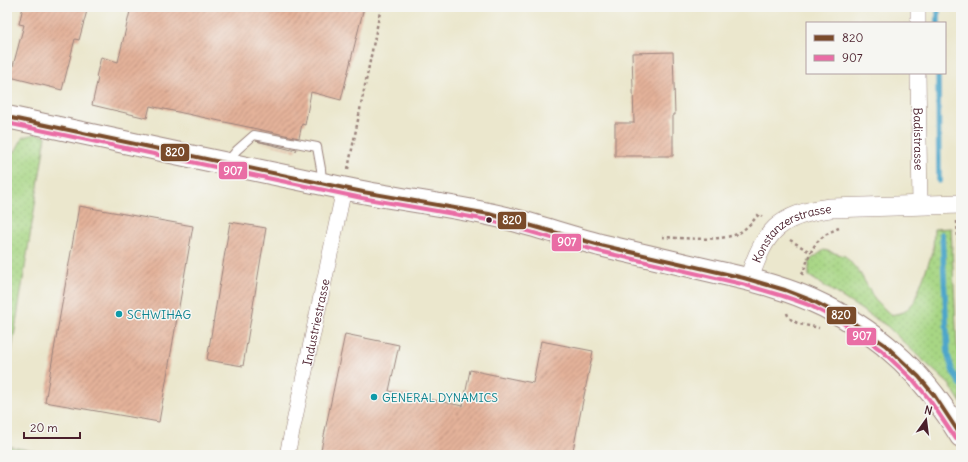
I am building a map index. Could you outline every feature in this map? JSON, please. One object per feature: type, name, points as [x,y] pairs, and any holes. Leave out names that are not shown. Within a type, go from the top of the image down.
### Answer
[{"type":"main road","name":"Konstanzerstrasse","points":[[7,117],[344,189],[510,219],[598,244],[749,279]]},
{"type":"main road","points":[[749,279],[794,293],[824,306],[878,338],[905,362],[930,390],[951,419],[961,436]]},
{"type":"street","points":[[918,7],[918,22]]},
{"type":"street","name":"Badistrasse","points":[[918,74],[920,205]]},
{"type":"street","name":"Industriestrasse","points":[[287,455],[344,189]]},
{"type":"street","name":"Konstanzerstrasse","points":[[749,279],[763,245],[775,228],[791,217],[810,210],[830,208],[961,204]]},
{"type":"lane","points":[[225,164],[237,150],[254,135],[317,148],[322,184]]},
{"type":"path","points":[[344,189],[381,7]]},
{"type":"path","points":[[949,223],[959,222],[961,291]]},
{"type":"path","points":[[793,242],[810,252],[819,239],[828,232],[841,227]]},
{"type":"path","points":[[794,293],[787,312],[788,317],[792,321],[825,330]]},
{"type":"green space","points":[[35,134],[46,136],[7,380],[7,150],[15,152],[23,137]]},
{"type":"green space","points":[[951,228],[957,345],[961,356],[961,403],[949,384],[887,326],[809,276],[809,261],[824,250],[845,256],[860,273],[875,300],[891,315],[904,312],[914,302],[933,251],[934,229]]},
{"type":"green space","points":[[7,446],[54,455],[7,455]]},
{"type":"building","points":[[23,7],[88,7],[79,40],[75,39],[62,90],[10,77],[24,25],[19,24]]},
{"type":"building","points":[[131,7],[364,7],[341,100],[311,92],[305,125],[302,124],[299,138],[150,106],[147,118],[92,105],[98,78],[96,77],[101,57],[118,62]]},
{"type":"building","points":[[673,52],[675,115],[673,115],[673,156],[615,156],[615,123],[634,123],[632,53]]},
{"type":"building","points":[[256,141],[297,149],[296,151]]},
{"type":"building","name":"SCHWIHAG","points":[[79,206],[193,226],[159,422],[45,402]]},
{"type":"building","points":[[230,222],[266,228],[243,366],[207,360]]},
{"type":"building","points":[[345,334],[399,345],[389,391],[463,406],[470,370],[533,383],[541,341],[593,351],[572,455],[320,455]]},
{"type":"waterway","points":[[938,7],[938,22]]},
{"type":"waterway","points":[[938,74],[939,181]]},
{"type":"waterway","points":[[942,234],[948,356],[953,372],[961,385]]},
{"type":"transit line","name":"820","points":[[7,117],[363,192],[489,214],[600,245],[744,278],[785,290],[811,300],[846,318],[885,345],[919,377],[934,395],[961,436]]},
{"type":"transit line","name":"907","points":[[7,123],[362,198],[488,220],[598,251],[742,284],[783,296],[809,305],[843,323],[881,350],[914,381],[929,399],[956,439]]},
{"type":"place","name":"SCHWIHAG","points":[[119,314]]},
{"type":"place","name":"GENERAL DYNAMICS","points":[[374,397]]}]
